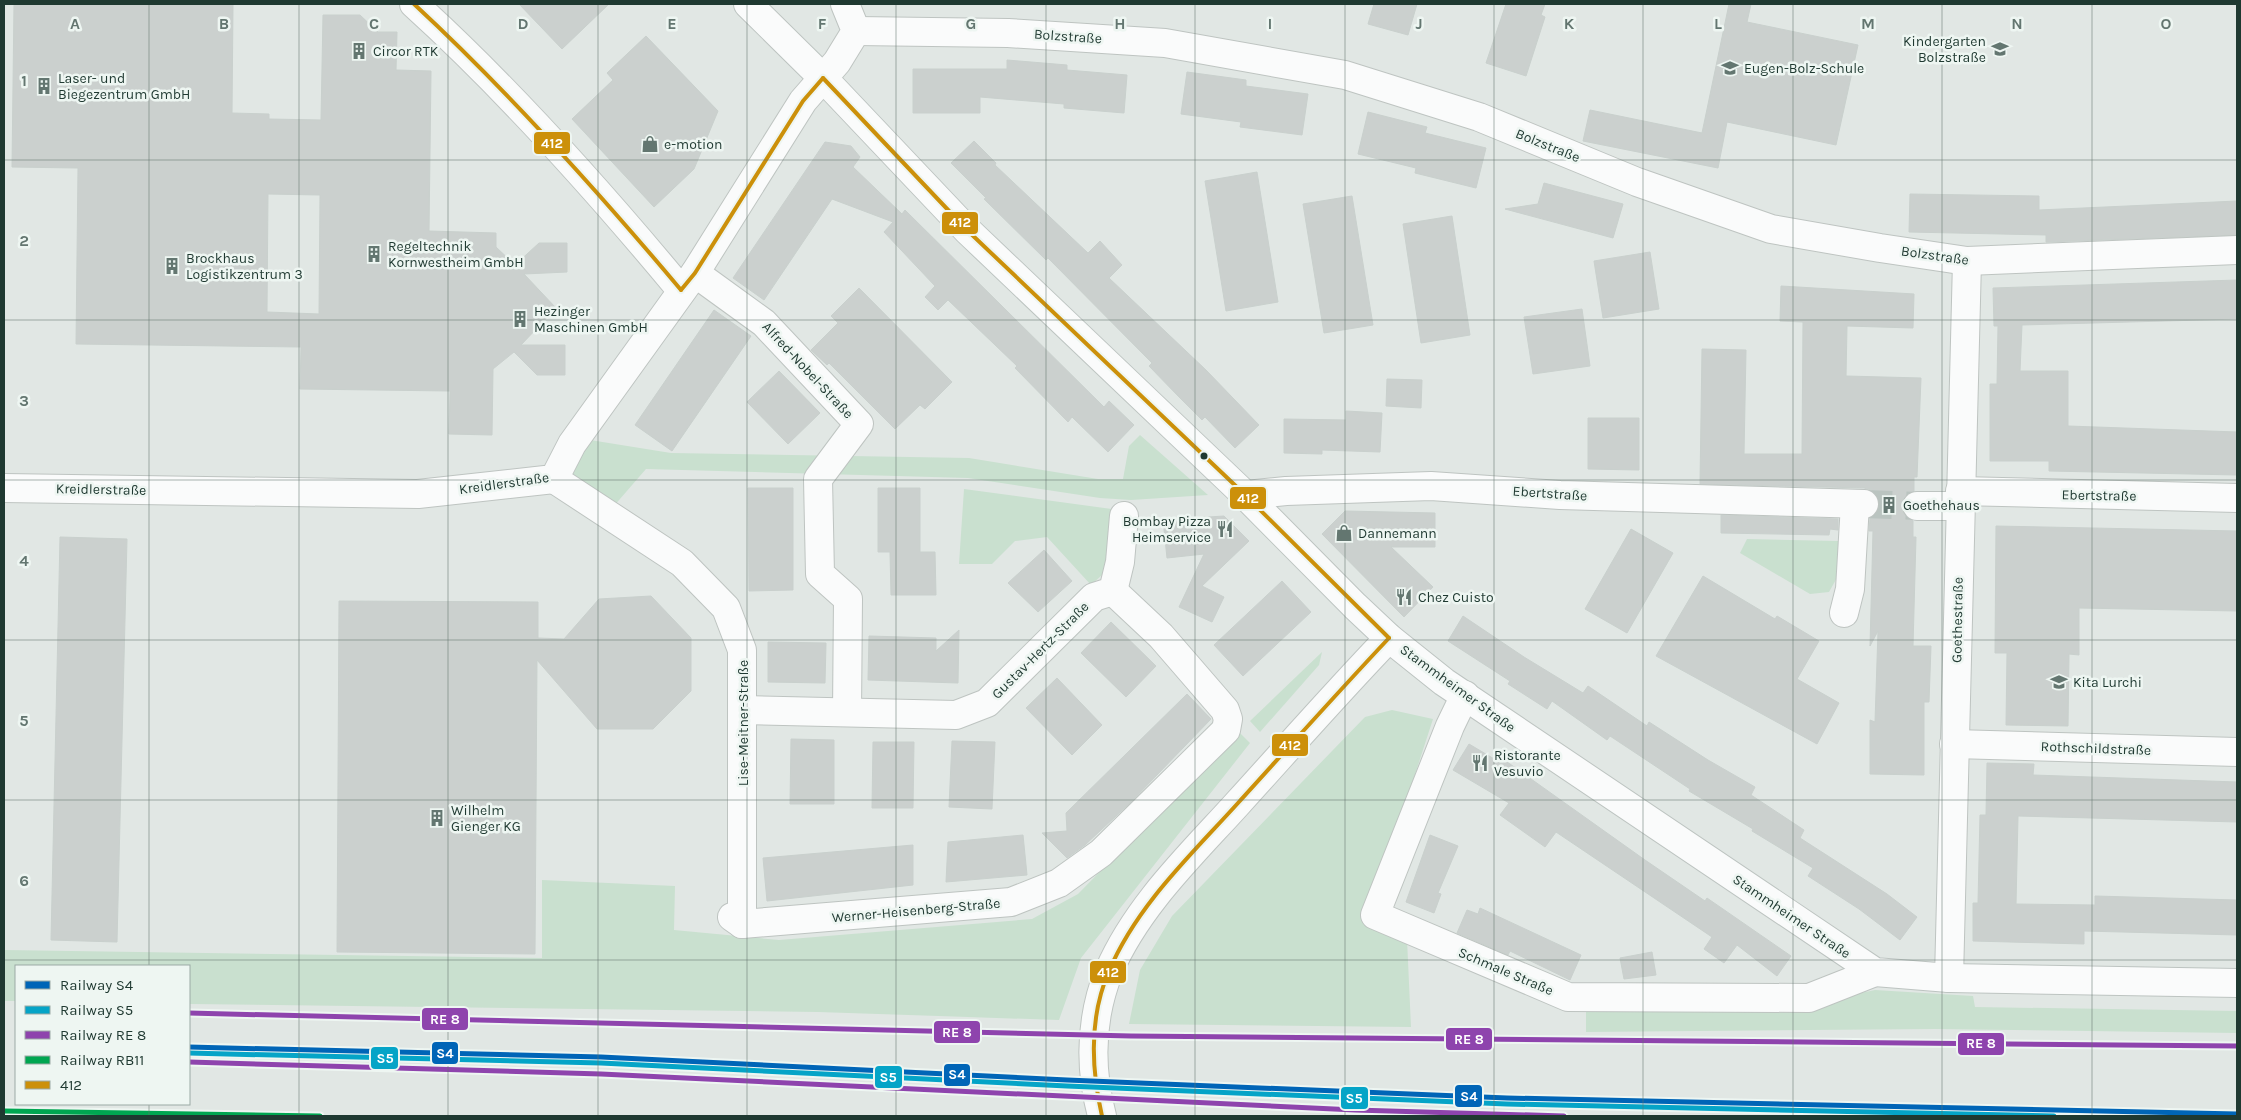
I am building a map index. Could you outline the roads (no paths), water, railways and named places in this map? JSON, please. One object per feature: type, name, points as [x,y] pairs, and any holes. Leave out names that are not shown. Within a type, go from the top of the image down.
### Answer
[{"type":"street","points":[[414,4],[463,48],[624,222],[688,282]]},
{"type":"street","name":"Stammheimer Straße","points":[[748,4],[823,78],[968,231],[1246,495],[1389,638],[1465,696],[1875,972],[1949,978],[2237,983]]},
{"type":"street","points":[[823,78],[837,62],[856,31],[845,4]]},
{"type":"street","name":"Bolzstraße","points":[[856,31],[1008,33],[1166,43],[1345,76],[1480,117],[1637,182],[1771,229],[1967,261],[2237,250]]},
{"type":"street","name":"Kreidlerstraße","points":[[4,488],[418,494],[554,479],[572,444],[688,282],[803,101],[823,78]]},
{"type":"street","name":"Goethestraße","points":[[1949,978],[1967,261]]},
{"type":"street","name":"Alfred-Nobel-Straße","points":[[688,282],[764,323],[859,424],[818,479],[820,574],[848,599],[847,712]]},
{"type":"street","name":"Lise-Meitner-Straße","points":[[554,479],[682,563],[726,608],[742,650],[743,710],[737,921]]},
{"type":"street","name":"Ebertstraße","points":[[1246,495],[1286,491],[1431,486],[1560,496],[1860,504],[1850,589],[1844,613]]},
{"type":"street","name":"Ebertstraße","points":[[1917,506],[1960,499],[2237,498]]},
{"type":"street","points":[[1113,591],[1120,562],[1124,516]]},
{"type":"street","name":"Gustav-Hertz-Straße","points":[[743,710],[956,714],[987,703],[1094,597],[1113,591]]},
{"type":"street","name":"Werner-Heisenberg-Straße","points":[[737,921],[1010,902],[1058,883],[1101,853],[1226,730],[1228,719],[1224,710],[1161,636],[1113,591]]},
{"type":"street","points":[[1102,1116],[1095,1089],[1092,1052],[1096,1012],[1110,971],[1135,925],[1185,859],[1389,638]]},
{"type":"street","name":"Schmale Straße","points":[[1465,696],[1450,726],[1375,915],[1568,997],[1809,998],[1875,972]]},
{"type":"street","name":"Rothschildstraße","points":[[1954,744],[2237,752]]},
{"type":"tunnel","points":[[1864,504],[1917,506]]},
{"type":"rail line","name":"S4","points":[[190,1047],[601,1057],[1067,1080],[1507,1098],[2237,1114]]},
{"type":"rail line","name":"S5","points":[[190,1053],[601,1063],[1067,1086],[1507,1104],[2054,1116]]},
{"type":"rail line","name":"RB11","points":[[4,1111],[320,1116]]},
{"type":"place","name":"Kindergarten Bolzstraße","points":[[2000,49]]},
{"type":"place","name":"Circor RTK","points":[[359,51]]},
{"type":"place","name":"Eugen-Bolz-Schule","points":[[1730,68]]},
{"type":"place","name":"Laser- und Biegezentrum GmbH","points":[[44,86]]},
{"type":"place","name":"e-motion","points":[[650,144]]},
{"type":"place","name":"Regeltechnik Kornwestheim GmbH","points":[[374,254]]},
{"type":"place","name":"Brockhaus Logistikzentrum 3","points":[[172,266]]},
{"type":"place","name":"Hezinger Maschinen GmbH","points":[[520,319]]},
{"type":"place","name":"Goethehaus","points":[[1889,505]]},
{"type":"place","name":"Bombay Pizza Heimservice","points":[[1225,529]]},
{"type":"place","name":"Dannemann","points":[[1344,533]]},
{"type":"place","name":"Chez Cuisto","points":[[1404,597]]},
{"type":"place","name":"Kita Lurchi","points":[[2059,682]]},
{"type":"place","name":"Ristorante Vesuvio","points":[[1480,763]]},
{"type":"place","name":"Wilhelm Gienger KG","points":[[437,818]]}]
